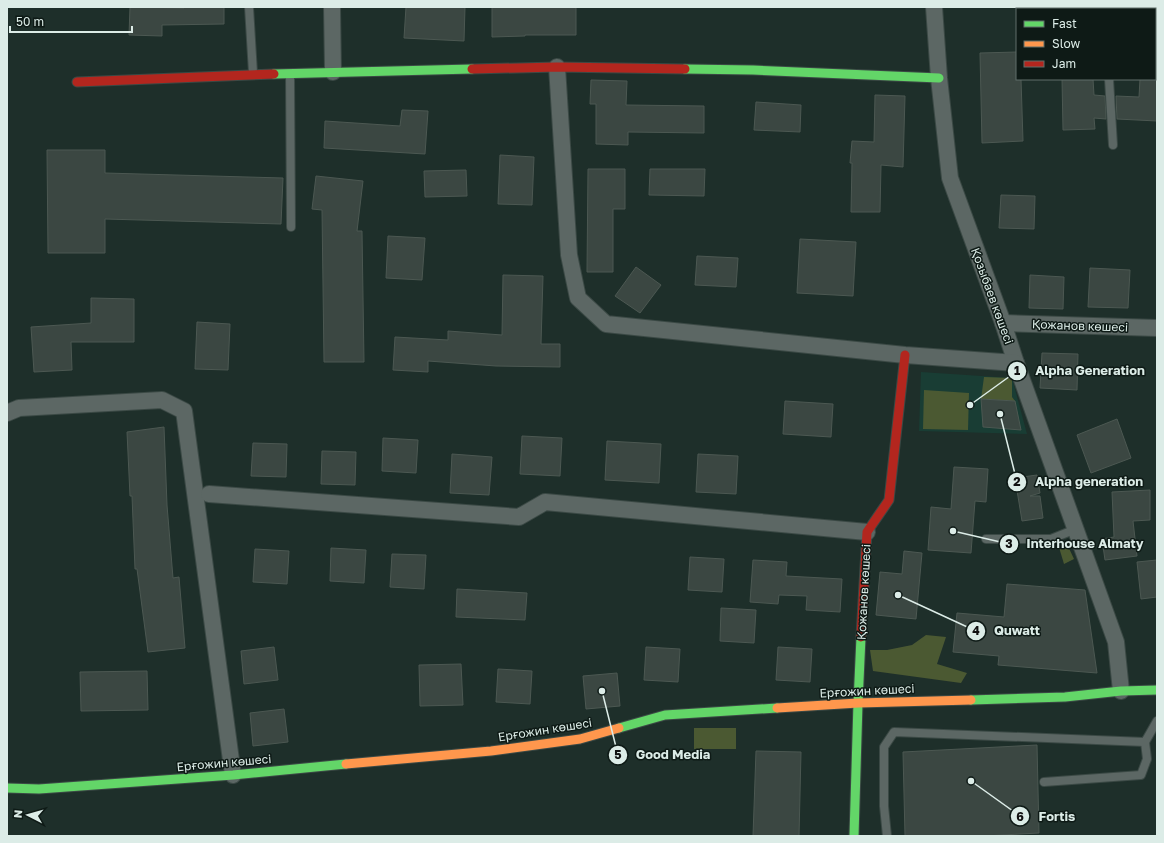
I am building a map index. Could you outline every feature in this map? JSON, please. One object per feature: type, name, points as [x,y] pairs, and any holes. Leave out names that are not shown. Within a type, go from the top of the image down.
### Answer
[{"type":"street","points":[[332,7],[333,72]]},
{"type":"street","name":"Қозыбаев көшесі","points":[[934,7],[939,78],[950,178],[1116,642],[1121,691]]},
{"type":"street","points":[[77,82],[253,74],[556,67],[753,70],[939,78]]},
{"type":"street","points":[[556,67],[569,255],[578,298],[606,324],[905,355],[1016,363]]},
{"type":"street","name":"Қожанов көшесі","points":[[1003,323],[1157,328]]},
{"type":"street","name":"Қожанов көшесі","points":[[854,836],[858,703],[867,532],[889,500],[905,355]]},
{"type":"street","points":[[7,414],[19,408],[162,400],[184,411],[233,775]]},
{"type":"street","points":[[208,494],[519,517],[544,502],[867,532]]},
{"type":"street","name":"Ерғожин көшесі","points":[[7,788],[38,789],[233,775],[491,751],[580,739],[665,715],[858,703],[1065,697],[1121,691],[1157,690]]},
{"type":"lane","points":[[249,7],[253,74]]},
{"type":"lane","points":[[290,73],[291,226]]},
{"type":"lane","points":[[1110,80],[1113,145]]},
{"type":"lane","points":[[986,539],[1051,539],[1076,529]]},
{"type":"lane","points":[[1044,782],[1141,775],[1147,759],[1145,742],[1157,721]]},
{"type":"lane","points":[[887,836],[884,806],[884,747],[894,732],[1145,742]]},
{"type":"shaded area","points":[[921,372],[1012,378],[1027,434],[919,431]]},
{"type":"shaded area","points":[[984,377],[1012,378],[1012,397],[1015,401],[981,399]]},
{"type":"shaded area","points":[[924,390],[969,393],[968,430],[923,429]]},
{"type":"shaded area","points":[[1058,544],[1067,544],[1074,559],[1064,564]]},
{"type":"shaded area","points":[[926,635],[946,637],[937,664],[967,673],[961,683],[873,671],[870,650],[887,650],[912,645]]},
{"type":"shaded area","points":[[694,728],[736,728],[736,749],[694,749]]},
{"type":"building","points":[[130,7],[224,7],[224,24],[162,25],[162,36],[129,35]]},
{"type":"building","points":[[406,7],[465,7],[464,41],[404,38]]},
{"type":"building","points":[[492,7],[576,7],[576,35],[525,35],[492,37]]},
{"type":"building","points":[[1016,52],[1016,80],[1021,80],[1023,141],[982,143],[980,53]]},
{"type":"building","points":[[1157,79],[1157,121],[1117,119],[1116,96],[1139,97],[1140,80]]},
{"type":"building","points":[[591,80],[627,81],[626,105],[704,106],[704,133],[628,132],[628,145],[596,144],[596,104],[590,104]]},
{"type":"building","points":[[1062,80],[1093,80],[1094,95],[1105,96],[1106,119],[1094,118],[1095,129],[1063,130]]},
{"type":"building","points":[[875,95],[905,96],[903,167],[881,165],[880,212],[851,212],[852,163],[850,163],[852,141],[874,142]]},
{"type":"building","points":[[756,102],[801,105],[800,132],[754,130]]},
{"type":"building","points":[[402,110],[428,111],[425,154],[324,148],[325,121],[400,126]]},
{"type":"building","points":[[47,150],[105,150],[105,173],[283,178],[281,224],[105,219],[105,253],[48,253]]},
{"type":"building","points":[[500,155],[534,157],[532,205],[498,204]]},
{"type":"building","points":[[588,169],[625,169],[625,209],[613,209],[613,272],[587,272]]},
{"type":"building","points":[[650,169],[705,169],[704,196],[649,195]]},
{"type":"building","points":[[466,170],[467,196],[425,197],[424,171]]},
{"type":"building","points":[[316,176],[363,181],[357,231],[362,231],[364,362],[324,362],[322,210],[312,209]]},
{"type":"building","points":[[1001,195],[1035,196],[1034,229],[999,228]]},
{"type":"building","points":[[388,236],[425,238],[422,280],[386,278]]},
{"type":"building","points":[[800,239],[856,242],[853,296],[797,293]]},
{"type":"building","points":[[697,256],[738,258],[736,287],[695,285]]},
{"type":"building","points":[[636,267],[661,285],[640,313],[615,296]]},
{"type":"building","points":[[1090,268],[1130,270],[1128,308],[1088,307]]},
{"type":"building","points":[[503,275],[543,276],[541,344],[560,344],[560,367],[496,366],[428,361],[428,372],[393,370],[395,337],[448,340],[448,331],[502,335]]},
{"type":"building","points":[[1030,275],[1064,277],[1063,309],[1029,308]]},
{"type":"building","points":[[91,298],[134,299],[134,342],[71,342],[72,370],[34,372],[31,327],[91,323]]},
{"type":"building","points":[[197,322],[230,324],[228,370],[195,369]]},
{"type":"building","points":[[1042,353],[1078,354],[1077,390],[1040,388]]},
{"type":"building","points":[[981,399],[1015,401],[1021,430],[983,427]]},
{"type":"building","points":[[785,401],[833,404],[831,437],[783,434]]},
{"type":"building","points":[[1117,419],[1131,458],[1091,473],[1077,435]]},
{"type":"building","points":[[164,427],[167,505],[173,578],[179,577],[185,648],[148,652],[137,569],[135,569],[132,496],[130,496],[127,432]]},
{"type":"building","points":[[522,436],[562,438],[560,476],[520,474]]},
{"type":"building","points":[[383,438],[418,440],[416,473],[382,471]]},
{"type":"building","points":[[607,441],[661,444],[659,483],[605,480]]},
{"type":"building","points":[[253,443],[287,444],[286,477],[251,476]]},
{"type":"building","points":[[322,451],[356,452],[355,485],[321,484]]},
{"type":"building","points":[[452,454],[492,457],[489,495],[450,493]]},
{"type":"building","points":[[698,454],[738,456],[736,494],[696,492]]},
{"type":"building","points":[[954,467],[988,469],[986,502],[975,501],[971,553],[928,550],[931,507],[951,509]]},
{"type":"building","points":[[1037,475],[1040,493],[1030,496],[1040,496],[1043,518],[1022,521],[1015,478]]},
{"type":"building","points":[[1150,490],[1150,520],[1133,521],[1137,556],[1105,560],[1102,539],[1114,537],[1112,492]]},
{"type":"building","points":[[331,548],[366,550],[364,583],[330,581]]},
{"type":"building","points":[[255,549],[289,551],[287,584],[253,582]]},
{"type":"building","points":[[904,551],[922,553],[916,619],[876,615],[880,572],[902,574]]},
{"type":"building","points":[[392,554],[426,555],[424,589],[390,587]]},
{"type":"building","points":[[690,557],[724,559],[722,592],[688,590]]},
{"type":"building","points":[[753,560],[787,562],[786,576],[842,579],[840,612],[806,610],[807,596],[779,595],[778,604],[750,602]]},
{"type":"building","points":[[1157,560],[1157,597],[1141,599],[1137,562]]},
{"type":"building","points":[[1007,584],[1085,590],[1097,673],[998,665],[999,656],[953,652],[957,613],[1004,617]]},
{"type":"building","points":[[457,589],[527,593],[525,620],[456,617]]},
{"type":"building","points":[[721,608],[756,610],[754,643],[720,641]]},
{"type":"building","points":[[274,647],[278,680],[244,684],[241,651]]},
{"type":"building","points":[[646,647],[680,649],[678,682],[644,680]]},
{"type":"building","points":[[778,647],[812,649],[810,682],[776,680]]},
{"type":"building","points":[[461,664],[463,705],[420,706],[419,665]]},
{"type":"building","points":[[498,669],[532,671],[530,704],[496,702]]},
{"type":"building","points":[[147,671],[148,710],[81,711],[80,672]]},
{"type":"building","points":[[617,673],[620,706],[586,709],[583,676]]},
{"type":"building","points":[[284,709],[288,742],[253,746],[250,713]]},
{"type":"building","points":[[1037,745],[1039,833],[984,836],[905,836],[903,752]]},
{"type":"building","points":[[756,751],[801,752],[799,836],[753,836]]},
{"type":"traffic: fast","points":[[274,74],[472,69]]},
{"type":"traffic: fast","points":[[685,69],[753,70],[939,78]]},
{"type":"traffic: fast","points":[[854,836],[861,637]]},
{"type":"traffic: fast","points":[[971,700],[1065,697],[1121,691],[1157,690]]},
{"type":"traffic: fast","points":[[619,728],[665,715],[777,708]]},
{"type":"traffic: fast","points":[[7,788],[39,789],[233,775],[346,764]]},
{"type":"traffic: slow","points":[[777,708],[858,703],[971,700]]},
{"type":"traffic: slow","points":[[346,764],[491,751],[580,739],[619,728]]},
{"type":"traffic: jam","points":[[472,69],[557,67],[685,69]]},
{"type":"traffic: jam","points":[[77,82],[274,74]]},
{"type":"traffic: jam","points":[[861,637],[867,532],[889,500],[905,355]]},
{"type":"place","name":"Alpha Generation","points":[[970,405]]},
{"type":"place","name":"Alpha generation","points":[[1000,414]]},
{"type":"place","name":"Interhouse Almaty","points":[[953,531]]},
{"type":"place","name":"Quwatt","points":[[898,595]]},
{"type":"place","name":"Good Media","points":[[602,691]]},
{"type":"place","name":"Fortis","points":[[971,781]]}]
